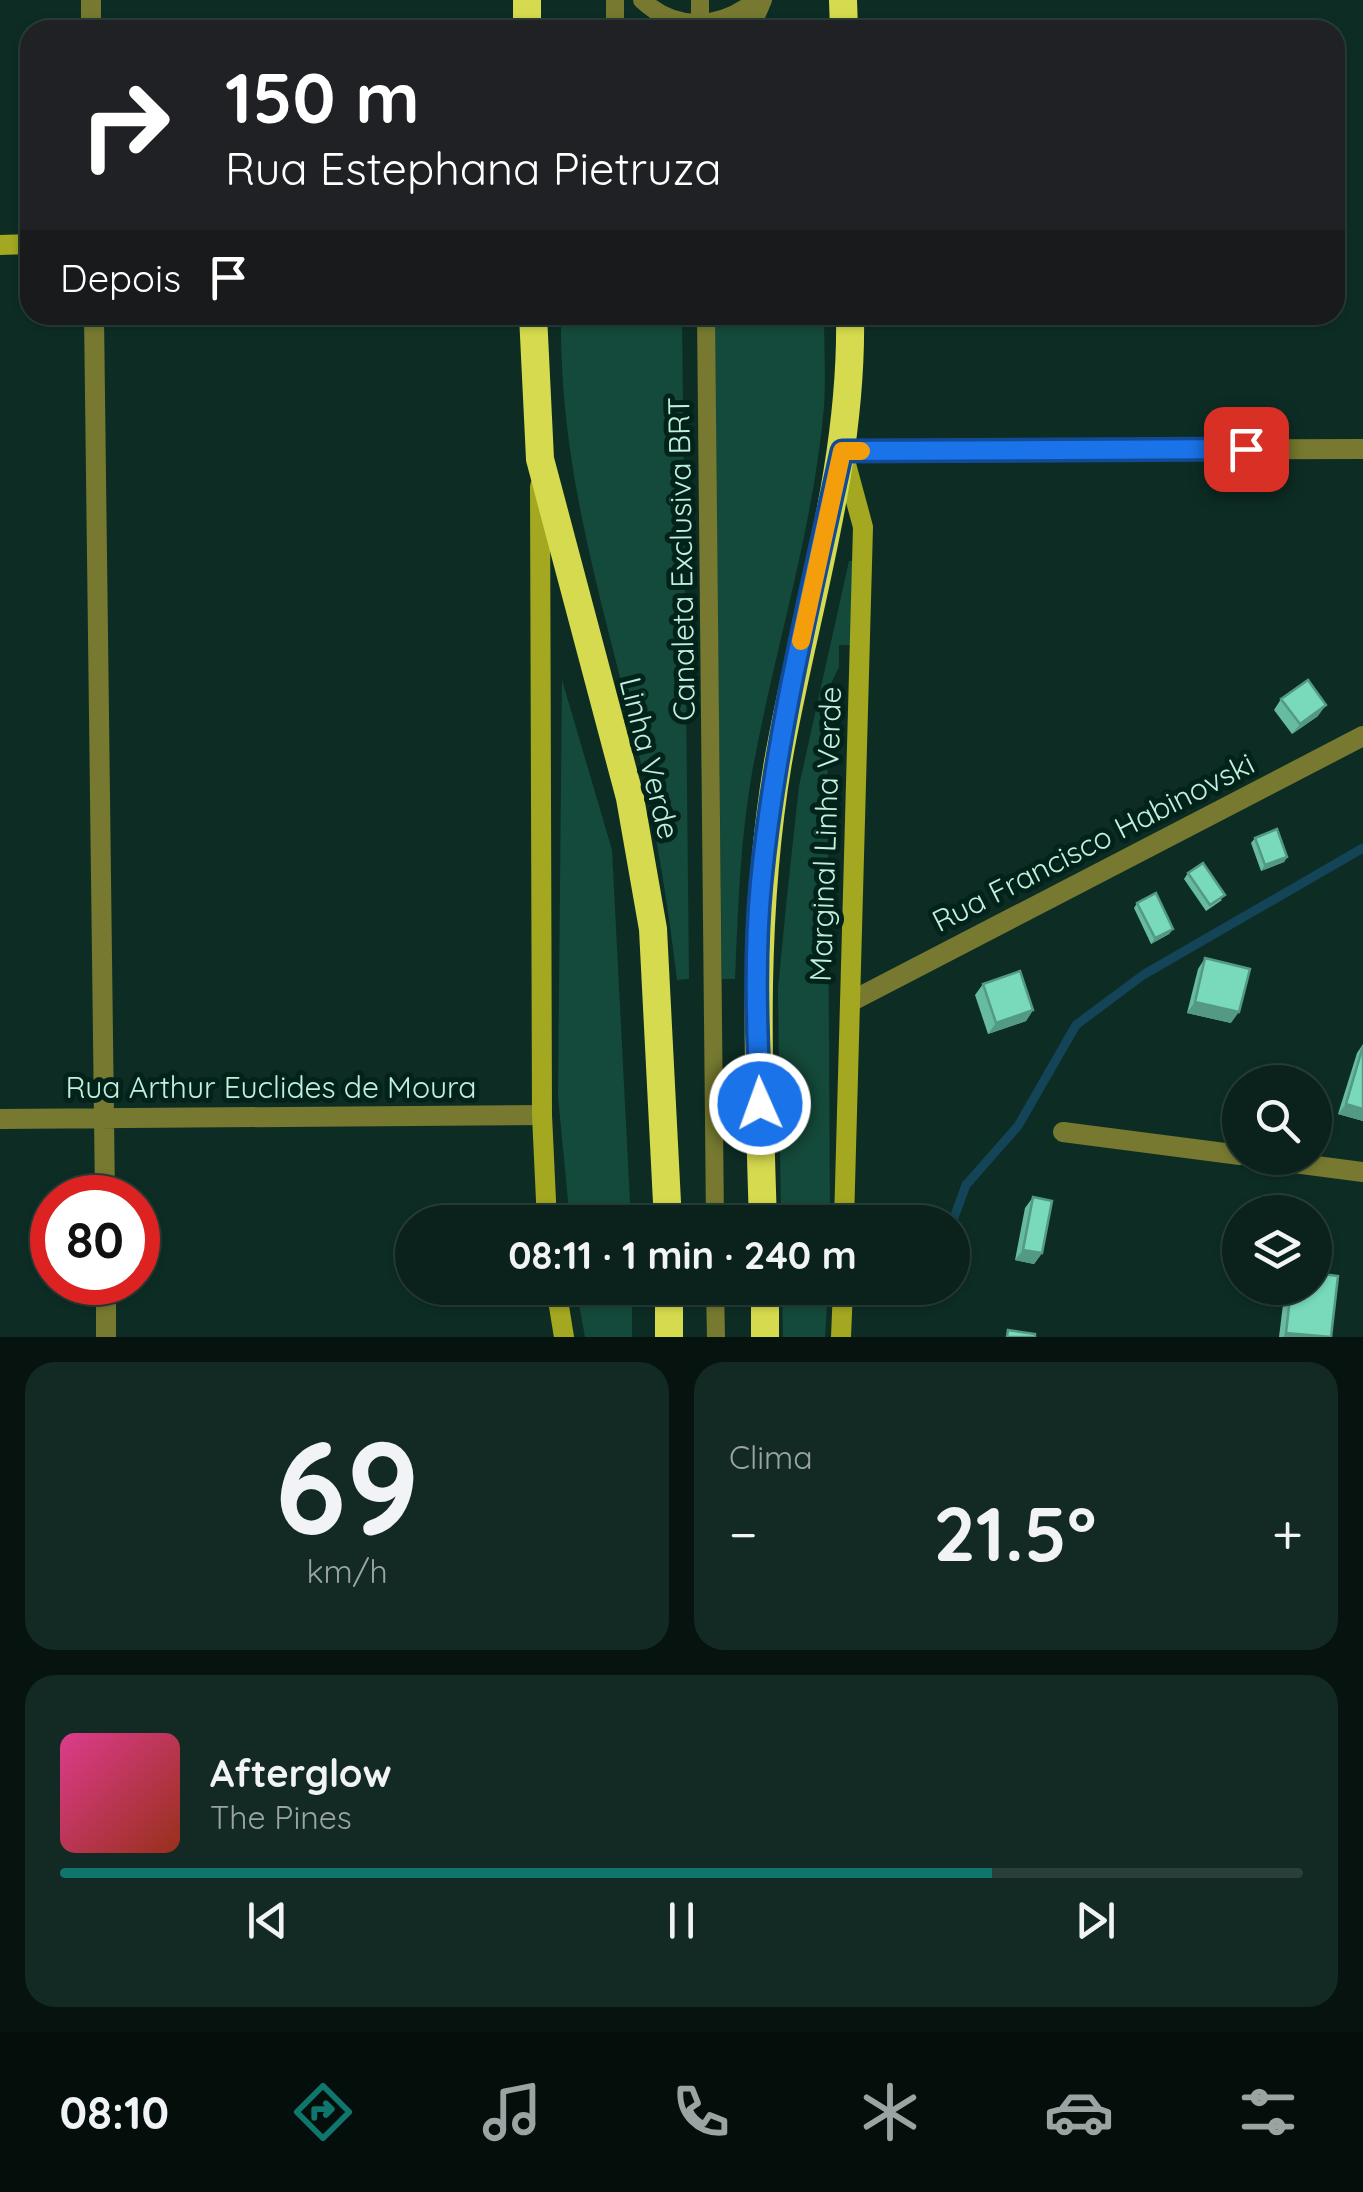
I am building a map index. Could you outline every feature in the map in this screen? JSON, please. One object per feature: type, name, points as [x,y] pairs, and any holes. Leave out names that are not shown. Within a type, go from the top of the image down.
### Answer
[{"type":"highway","name":"Linha Verde","points":[[533,325],[540,459],[630,798],[653,929],[668,1145],[668,1205]]},
{"type":"highway","points":[[762,1205],[756,985],[761,884],[784,728],[842,451],[849,325]]},
{"type":"highway","points":[[669,1305],[670,1337]]},
{"type":"highway","points":[[765,1305],[765,1337]]},
{"type":"main road","name":"Marginal Linha Verde","points":[[842,451],[864,527],[844,1205]]},
{"type":"main road","points":[[540,459],[542,1115],[546,1205]]},
{"type":"main road","points":[[559,1305],[564,1337]]},
{"type":"main road","points":[[841,1337],[842,1305]]},
{"type":"street","points":[[94,325],[105,1175]]},
{"type":"street","points":[[842,451],[1363,448]]},
{"type":"street","name":"Rua Francisco Habinovski","points":[[850,1002],[1363,736]]},
{"type":"street","name":"Rua Arthur Euclides de Moura","points":[[0,1119],[542,1115]]},
{"type":"street","points":[[1063,1132],[1222,1154]]},
{"type":"street","points":[[1332,1168],[1363,1172]]},
{"type":"street","points":[[106,1305],[106,1337]]},
{"type":"lane","points":[[642,0],[673,20]]},
{"type":"lane","points":[[722,20],[759,0]]},
{"type":"lane","name":"Canaleta Exclusiva BRT","points":[[706,325],[715,1205]]},
{"type":"lane","points":[[716,1305],[716,1337]]},
{"type":"green space","points":[[561,325],[682,325],[689,979],[677,980],[645,783],[586,538],[567,430]]},
{"type":"green space","points":[[714,325],[824,325],[825,395],[819,453],[752,773],[742,850],[735,979],[722,979]]},
{"type":"green space","points":[[849,561],[854,561],[854,645],[839,645],[839,667],[827,692],[830,1205],[781,1205],[778,989],[799,786]]},
{"type":"green space","points":[[562,680],[612,850],[630,1205],[568,1205],[558,1096]]},
{"type":"green space","points":[[579,1305],[632,1305],[632,1337],[585,1337]]},
{"type":"green space","points":[[782,1305],[827,1305],[825,1337],[783,1337]]},
{"type":"building","points":[[1308,680],[1326,705],[1300,724],[1281,699]]},
{"type":"building","points":[[1277,829],[1287,857],[1265,865],[1255,838]]},
{"type":"building","points":[[1203,863],[1225,895],[1210,905],[1188,873]]},
{"type":"building","points":[[1156,893],[1173,929],[1155,938],[1137,903]]},
{"type":"building","points":[[1205,958],[1250,969],[1239,1012],[1195,1002]]},
{"type":"building","points":[[1020,971],[1033,1010],[996,1023],[983,984]]},
{"type":"building","points":[[1363,1046],[1363,1109],[1346,1104]]},
{"type":"building","points":[[1033,1197],[1052,1201],[1042,1253],[1023,1250]]},
{"type":"building","points":[[1332,1275],[1338,1276],[1331,1337],[1286,1333],[1289,1305],[1332,1305]]},
{"type":"building","points":[[1008,1330],[1035,1334],[1035,1337],[1007,1337]]},
{"type":"waterway","points":[[959,1205],[966,1185],[1018,1126],[1076,1025],[1143,975],[1363,848]]},
{"type":"slow traffic","points":[[801,641],[842,451],[861,451]]},
{"type":"route","points":[[760,1104],[756,985],[761,884],[784,728],[842,451],[1246,449]]}]
